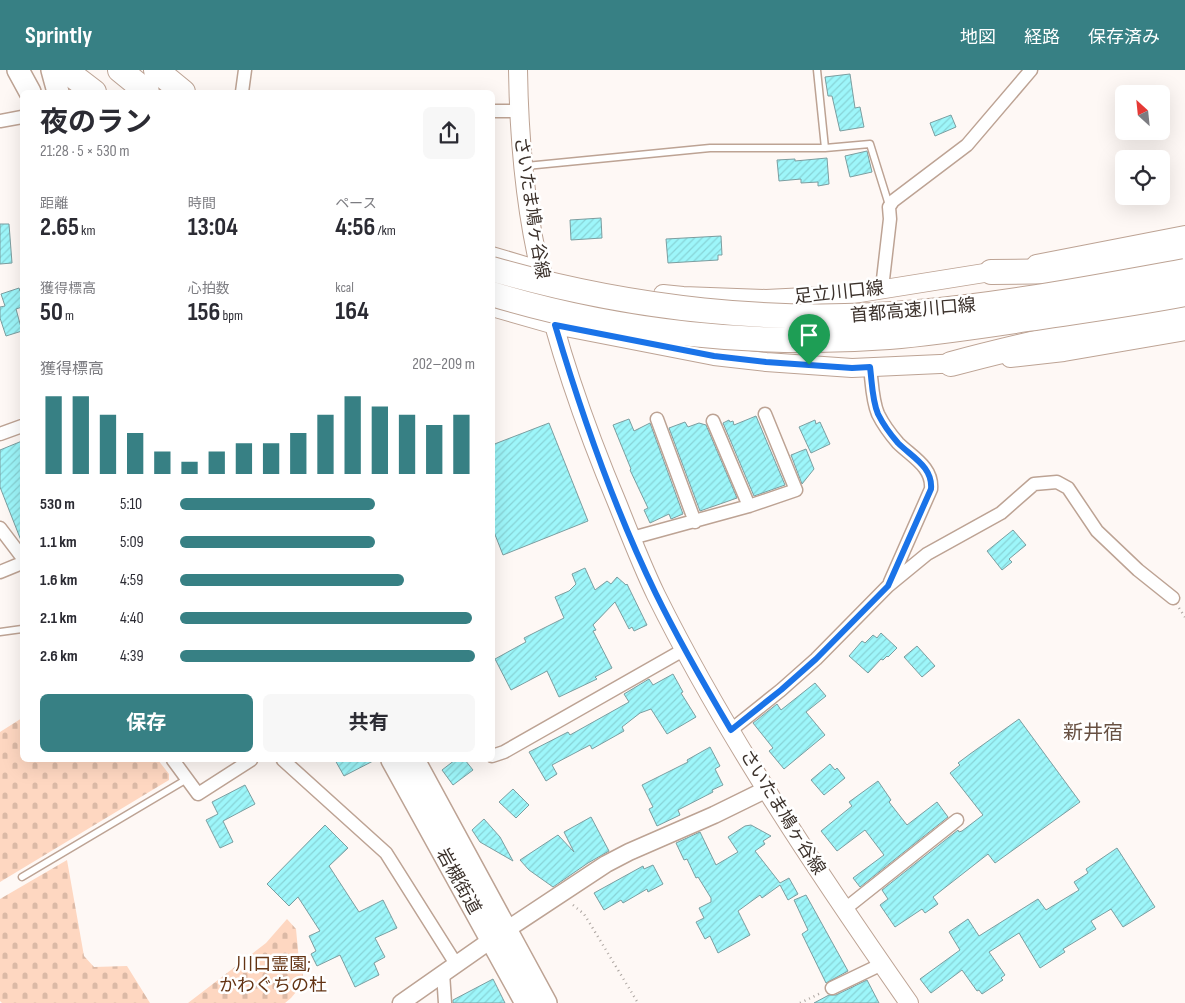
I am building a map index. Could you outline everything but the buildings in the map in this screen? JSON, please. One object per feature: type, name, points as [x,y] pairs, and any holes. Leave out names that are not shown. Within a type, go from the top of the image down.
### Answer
[{"type":"highway","points":[[18,70],[29,90]]},
{"type":"highway","points":[[86,70],[111,90]]},
{"type":"highway","points":[[120,70],[145,90]]},
{"type":"highway","points":[[156,70],[181,90]]},
{"type":"highway","points":[[55,75],[89,90]]},
{"type":"highway","points":[[990,272],[1068,271],[1131,264],[1185,252]]},
{"type":"highway","name":"首都高速川口線","points":[[495,270],[610,298],[679,308],[753,314],[842,316],[918,312],[991,304],[1185,271]]},
{"type":"highway","name":"首都高速川口線","points":[[495,295],[530,306],[634,327],[723,336],[809,340],[889,337],[990,325],[1185,294]]},
{"type":"highway","points":[[951,364],[1070,334],[1185,312]]},
{"type":"highway","name":"岩槻街道","points":[[393,762],[499,935],[546,1003]]},
{"type":"highway","name":"岩槻街道","points":[[415,762],[499,935],[526,1003]]},
{"type":"main road","points":[[168,70],[194,90]]},
{"type":"main road","name":"さいたま鳩ヶ谷線","points":[[518,70],[518,111],[524,166],[532,232],[540,270],[574,388],[597,454],[632,538],[656,594],[731,730],[767,790],[844,909],[909,1003]]},
{"type":"main road","points":[[55,75],[79,90]]},
{"type":"main road","name":"足立川口線","points":[[495,257],[605,286],[683,296],[766,299],[847,295],[990,272],[1185,235]]},
{"type":"main road","points":[[495,308],[555,325],[714,356],[852,368],[951,364],[1064,352],[1185,330]]},
{"type":"street","points":[[242,90],[245,70]]},
{"type":"street","points":[[882,288],[890,219],[889,207],[894,201],[967,146],[1031,70]]},
{"type":"street","points":[[495,111],[518,111]]},
{"type":"street","points":[[0,121],[20,117]]},
{"type":"street","points":[[870,367],[878,413],[898,442],[928,471],[932,481],[931,489],[888,586]]},
{"type":"street","points":[[632,538],[695,522],[796,490],[765,414]]},
{"type":"street","points":[[657,419],[695,522]]},
{"type":"street","points":[[713,421],[749,506]]},
{"type":"street","points":[[0,434],[20,427]]},
{"type":"street","points":[[731,730],[816,659],[888,586],[927,554],[1001,512],[1034,484],[1057,482],[1068,488],[1097,531],[1107,542],[1173,598]]},
{"type":"street","points":[[0,528],[20,554]]},
{"type":"street","points":[[0,572],[20,564]]},
{"type":"street","points":[[495,755],[504,752],[685,649]]},
{"type":"street","points":[[174,762],[198,794],[248,762]]},
{"type":"street","points":[[285,762],[386,853],[450,969],[445,1003]]},
{"type":"street","points":[[401,1003],[593,872],[630,852],[767,790]]},
{"type":"street","points":[[844,909],[957,820]]},
{"type":"street","points":[[832,988],[882,964]]},
{"type":"lane","points":[[817,70],[825,148]]},
{"type":"lane","points":[[524,166],[710,148],[825,148],[870,144],[889,207]]},
{"type":"lane","points":[[0,632],[20,629]]},
{"type":"lane","points":[[22,877],[187,779]]},
{"type":"path","points":[[560,895],[584,914],[590,922],[638,1003]]},
{"type":"path","points":[[800,1003],[832,988]]},
{"type":"green space","points":[[20,719],[20,762],[160,762],[169,774],[169,780],[0,882],[0,732]]},
{"type":"green space","points":[[67,860],[84,956],[94,967],[127,966],[150,1003],[2,1003],[0,1001],[0,899]]},
{"type":"green space","name":"川口霊園; かわぐちの杜","points":[[287,919],[296,929],[299,961],[303,974],[301,986],[291,998],[285,1003],[188,1003],[266,943]]},
{"type":"district","name":"新井宿","points":[[1093,732]]},
{"type":"route","points":[[555,325],[636,339],[714,356],[809,365],[852,368],[870,367],[878,413],[885,426],[898,442],[928,471],[932,481],[931,489],[888,586],[816,659],[731,730],[705,686],[656,594],[600,464],[555,325]]}]
